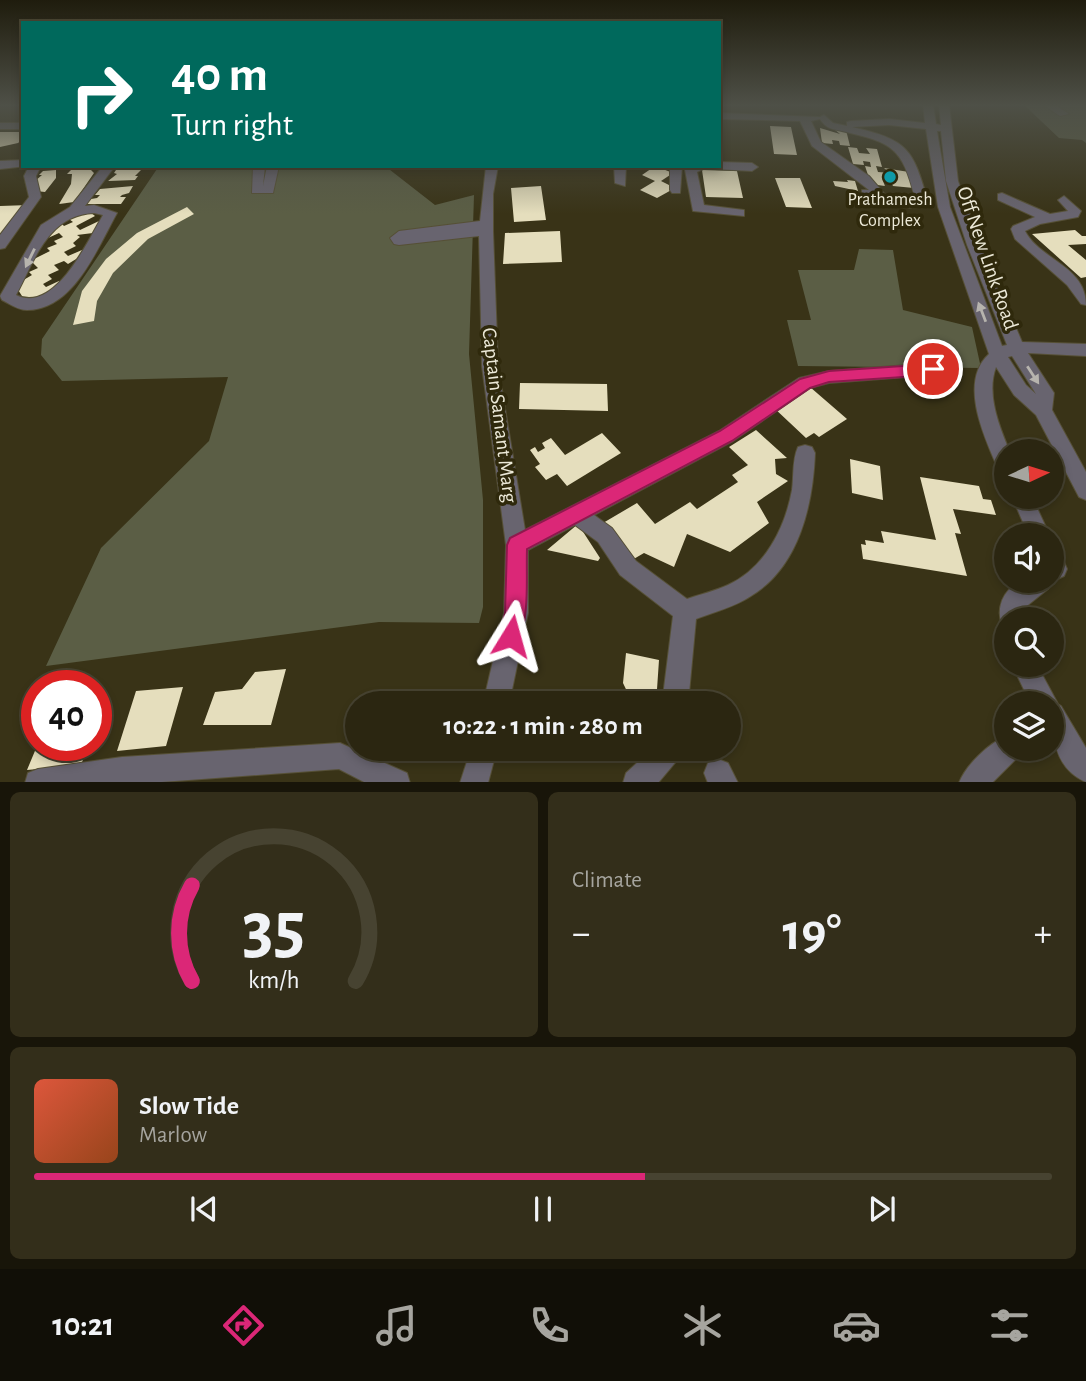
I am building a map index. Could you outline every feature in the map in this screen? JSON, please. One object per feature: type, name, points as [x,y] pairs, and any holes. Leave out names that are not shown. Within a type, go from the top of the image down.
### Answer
[{"type":"street","points":[[816,140],[816,144],[865,179],[877,192],[891,198],[920,198]]},
{"type":"street","points":[[866,192],[880,199],[900,203],[922,202],[908,158],[880,140]]},
{"type":"street","name":"Off New Link Road","points":[[937,140],[936,171],[944,207],[997,354],[1020,390],[1043,410],[1086,491]]},
{"type":"street","name":"Off New Link Road","points":[[941,140],[974,245],[1017,350],[1045,393],[1043,410]]},
{"type":"street","points":[[0,162],[21,161]]},
{"type":"street","points":[[721,166],[752,167]]},
{"type":"street","points":[[0,245],[35,197],[30,176],[34,168]]},
{"type":"street","points":[[75,210],[94,209],[111,213],[70,281],[55,297],[27,305],[7,297],[46,228],[75,210],[106,168]]},
{"type":"street","points":[[259,168],[256,190],[260,191],[269,190],[272,168]]},
{"type":"street","name":"Captain Samant Marg","points":[[492,168],[487,194],[486,227],[490,366],[517,545],[516,613],[499,691]]},
{"type":"street","points":[[620,168],[621,183]]},
{"type":"street","points":[[676,168],[676,190]]},
{"type":"street","points":[[698,168],[691,170],[698,208],[739,213]]},
{"type":"street","points":[[1002,197],[1049,219]]},
{"type":"street","points":[[1064,200],[1075,211],[1073,214],[1018,229],[1020,236],[1072,282],[1086,300]]},
{"type":"street","points":[[486,227],[398,241],[397,238],[399,235],[486,227]]},
{"type":"street","points":[[995,439],[982,386],[983,371],[997,354],[1017,350],[1086,350]]},
{"type":"street","points":[[517,545],[726,436],[805,383],[829,377],[933,369]]},
{"type":"street","points":[[685,611],[750,585],[776,555],[797,518],[805,453]]},
{"type":"street","points":[[577,515],[605,535],[628,568],[685,611]]},
{"type":"street","points":[[1011,607],[1011,604],[1025,593]]},
{"type":"street","points":[[676,691],[685,611]]},
{"type":"street","points":[[1064,736],[1075,756],[1086,768]]},
{"type":"street","points":[[38,782],[286,758],[340,756],[397,782]]},
{"type":"street","points":[[474,782],[480,761]]},
{"type":"street","points":[[636,782],[660,761]]},
{"type":"street","points":[[972,782],[995,761]]},
{"type":"green space","points":[[158,168],[388,168],[435,205],[474,195],[469,354],[483,500],[483,607],[479,623],[379,622],[46,666],[101,548],[209,441],[228,377],[62,381],[41,355],[42,339]]},
{"type":"green space","points":[[859,249],[893,250],[903,310],[972,327],[981,368],[798,366],[787,320],[811,320],[798,270],[854,270]]},
{"type":"building","points":[[0,140],[21,140],[18,143],[0,147]]},
{"type":"building","points":[[772,140],[794,140],[797,155],[774,154]]},
{"type":"building","points":[[822,140],[832,140],[833,144],[822,143]]},
{"type":"building","points":[[835,140],[849,140],[850,146],[840,145],[839,141]]},
{"type":"building","name":"Prathamesh Complex","points":[[848,147],[857,148],[859,153],[870,154],[866,148],[877,149],[882,167],[876,166],[878,172],[890,173],[884,168],[909,172],[914,188],[893,186],[891,182],[883,181],[885,186],[871,184],[865,166],[871,167],[870,162],[863,161],[864,165],[853,164]]},
{"type":"building","points":[[143,168],[135,176],[138,176],[135,180],[108,181],[117,174],[114,173],[116,170]]},
{"type":"building","points":[[652,168],[673,173],[661,181],[675,188],[657,198],[640,190],[655,181],[642,175]]},
{"type":"building","points":[[56,170],[56,178],[45,192],[36,191],[35,181],[42,175],[39,175],[43,171]]},
{"type":"building","points":[[71,170],[91,170],[94,173],[74,202],[59,204],[71,184],[72,174],[67,174]]},
{"type":"building","points":[[702,170],[737,171],[743,198],[706,197]]},
{"type":"building","points":[[775,178],[800,178],[812,208],[786,207]]},
{"type":"building","points":[[847,180],[855,181],[858,191],[835,186],[833,181],[848,182]]},
{"type":"building","points":[[133,186],[129,193],[120,197],[126,197],[121,204],[86,204],[100,195],[95,195],[100,189]]},
{"type":"building","points":[[541,186],[546,220],[514,222],[511,188]]},
{"type":"building","points":[[29,205],[0,236],[0,206]]},
{"type":"building","points":[[187,207],[194,214],[148,239],[113,273],[97,301],[94,321],[73,325],[82,291],[106,259],[137,233]]},
{"type":"building","points":[[90,212],[95,216],[76,226],[80,230],[99,221],[101,225],[93,233],[77,235],[80,237],[73,243],[76,246],[64,252],[68,256],[82,250],[86,253],[68,264],[64,261],[54,265],[59,270],[48,275],[52,279],[43,284],[46,287],[59,281],[63,285],[27,304],[15,285],[32,275],[29,272],[38,268],[33,263],[27,266],[30,261],[50,251],[47,248],[57,244],[54,241],[63,237],[59,233],[48,238],[44,234],[62,224],[64,226],[73,222],[69,219]]},
{"type":"building","points":[[1075,230],[1086,236],[1086,244],[1068,245],[1086,260],[1086,277],[1081,278],[1032,234]]},
{"type":"building","points":[[560,231],[562,262],[503,264],[505,233]]},
{"type":"building","points":[[520,383],[607,384],[608,411],[519,409]]},
{"type":"building","points":[[810,387],[847,419],[819,437],[814,433],[806,438],[773,407]]},
{"type":"building","points":[[756,430],[787,458],[775,459],[776,474],[788,481],[757,502],[769,523],[730,552],[687,534],[674,567],[644,553],[632,560],[603,523],[637,503],[655,524],[690,502],[697,509],[738,482],[732,475],[748,465],[729,447]]},
{"type":"building","points":[[602,433],[621,453],[567,486],[557,474],[546,480],[535,467],[540,464],[530,450],[535,447],[538,452],[545,448],[542,443],[551,438],[565,455]]},
{"type":"building","points":[[850,459],[880,466],[883,500],[852,493]]},
{"type":"building","points":[[920,477],[979,486],[983,499],[991,500],[996,515],[953,509],[961,534],[955,533],[967,576],[863,559],[861,544],[866,545],[865,540],[884,543],[881,531],[936,540]]},
{"type":"building","points":[[578,524],[600,558],[598,561],[547,550]]},
{"type":"building","points":[[626,653],[659,660],[657,691],[627,691],[623,683]]},
{"type":"building","points":[[286,669],[271,725],[203,725],[215,692],[242,689],[255,672]]},
{"type":"building","points":[[183,687],[166,746],[117,751],[136,691]]},
{"type":"building","points":[[31,761],[82,761],[81,765],[27,770]]},
{"type":"place","name":"Prathamesh Complex","points":[[890,177]]},
{"type":"route","points":[[511,636],[516,613],[517,545],[726,436],[805,383],[829,377],[933,369]]}]
